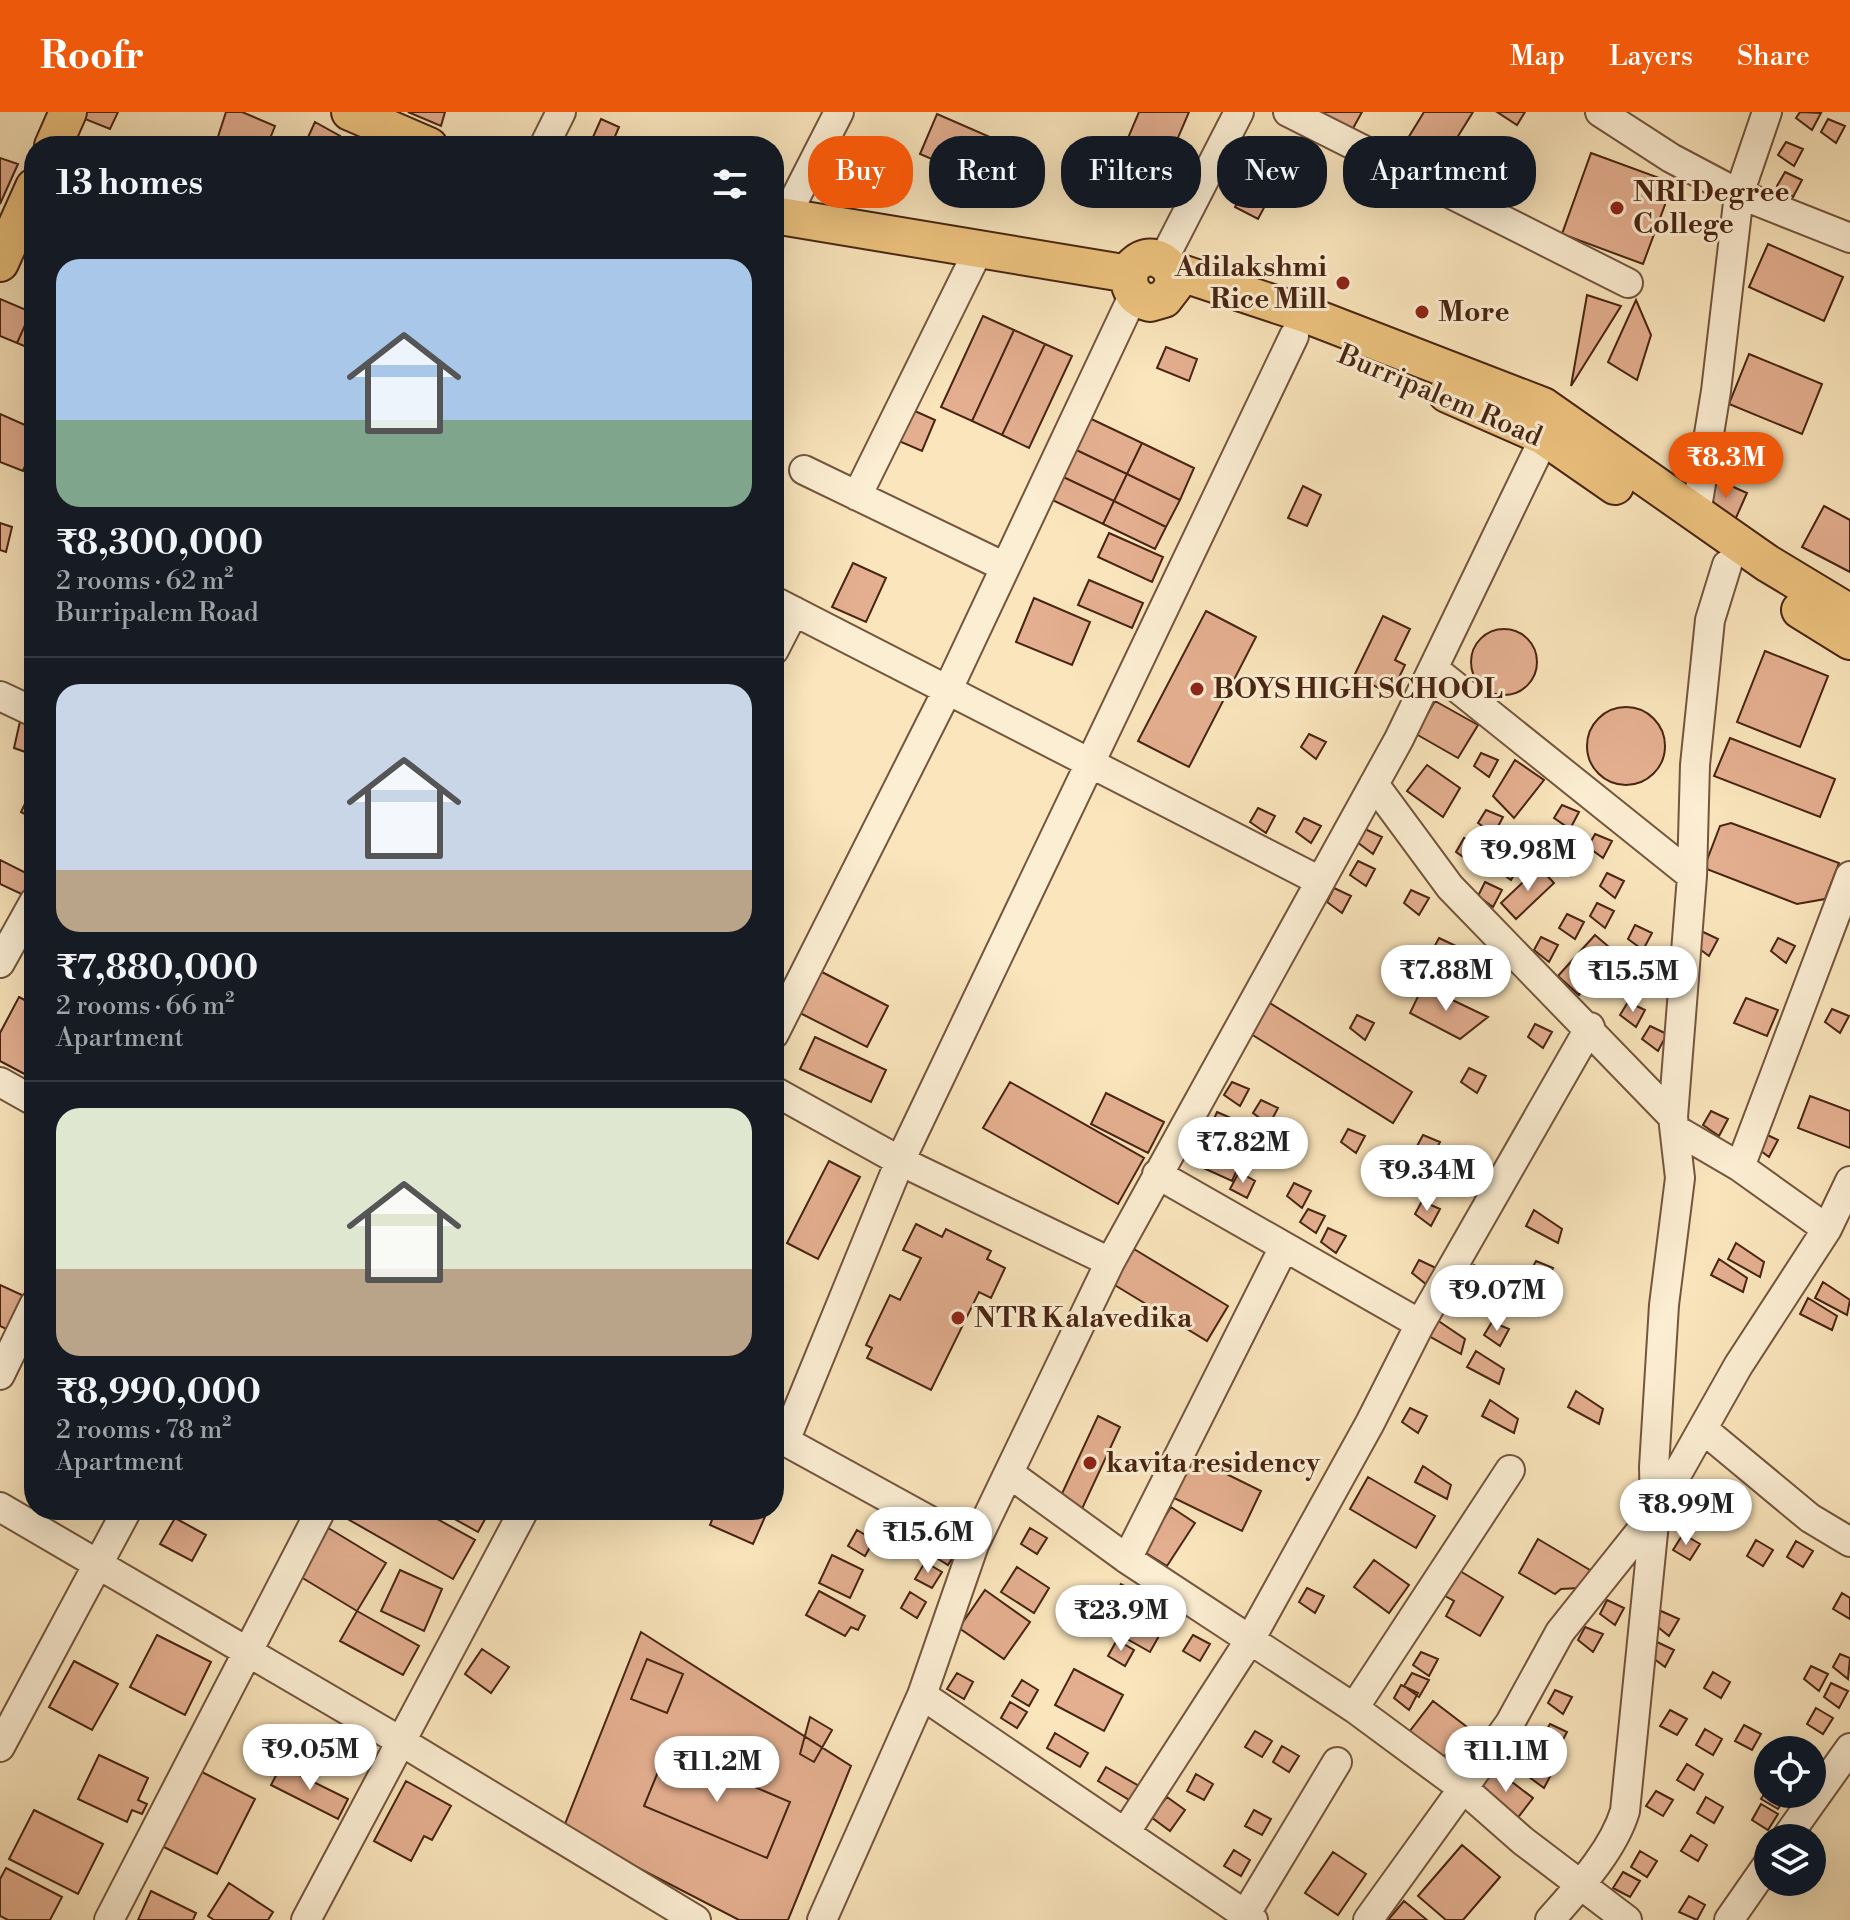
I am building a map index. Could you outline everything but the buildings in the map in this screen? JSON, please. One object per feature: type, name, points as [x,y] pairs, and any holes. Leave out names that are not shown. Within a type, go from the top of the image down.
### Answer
[{"type":"main road","points":[[57,136],[68,112]]},
{"type":"main road","points":[[350,112],[404,136]]},
{"type":"main road","points":[[3,246],[24,206]]},
{"type":"main road","points":[[784,217],[979,249],[1131,284],[1132,267],[1145,257],[1169,274]]},
{"type":"main road","name":"Burripalem Road","points":[[1169,274],[1294,336],[1476,405],[1550,425],[1850,613]]},
{"type":"main road","name":"Burripalem Road","points":[[1169,274],[1320,320],[1535,402],[1550,425],[1727,565],[1850,641]]},
{"type":"street","points":[[549,136],[561,112]]},
{"type":"street","points":[[784,209],[839,112]]},
{"type":"street","points":[[1169,274],[1239,112]]},
{"type":"street","points":[[1288,112],[1628,283]]},
{"type":"street","points":[[1600,112],[1671,158],[1739,194],[1850,238]]},
{"type":"street","points":[[1696,514],[1716,391],[1739,194],[1767,112]]},
{"type":"street","points":[[857,496],[979,249]]},
{"type":"street","points":[[784,1014],[948,689],[1131,284]]},
{"type":"street","points":[[784,1429],[900,1161],[1294,336]]},
{"type":"street","points":[[822,1920],[922,1695],[974,1545],[1110,1262],[1435,670],[1550,425]]},
{"type":"street","points":[[804,470],[1005,567]]},
{"type":"street","points":[[1550,1920],[1581,1884],[1621,1824],[1625,1811],[1655,1513],[1654,1467],[1664,1305],[1680,1178],[1674,1123],[1692,876],[1695,765],[1710,620],[1727,565]]},
{"type":"street","points":[[784,606],[1092,761],[1320,881]]},
{"type":"street","points":[[1435,670],[1692,876]]},
{"type":"street","points":[[0,696],[24,707]]},
{"type":"street","points":[[1374,784],[1450,887],[1590,1027],[1674,1123],[1827,1229]]},
{"type":"street","points":[[1740,1167],[1850,876]]},
{"type":"street","points":[[0,963],[24,920]]},
{"type":"street","points":[[1125,1833],[1251,1638],[1370,1423],[1420,1324],[1590,1027]]},
{"type":"street","points":[[0,1082],[24,1095]]},
{"type":"street","points":[[784,1097],[900,1161],[1110,1262]]},
{"type":"street","points":[[1157,1174],[1420,1324]]},
{"type":"street","points":[[1368,1920],[1465,1790],[1510,1723],[1560,1632],[1655,1513],[1738,1366],[1827,1229],[1850,1181]]},
{"type":"street","points":[[1127,1559],[1284,1247]]},
{"type":"street","points":[[0,1375],[24,1326]]},
{"type":"street","points":[[1704,1430],[1810,1518],[1850,1542]]},
{"type":"street","points":[[784,1440],[974,1545]]},
{"type":"street","points":[[1354,1708],[1510,1470]]},
{"type":"street","points":[[1010,1474],[1127,1559],[1354,1708],[1465,1790],[1523,1841],[1627,1920]]},
{"type":"street","points":[[0,1507],[402,1742],[696,1920]]},
{"type":"street","points":[[0,1747],[122,1520]]},
{"type":"street","points":[[109,1920],[316,1520]]},
{"type":"street","points":[[306,1920],[519,1520]]},
{"type":"street","points":[[922,1695],[1249,1917],[1337,1762]]},
{"type":"street","points":[[1796,1824],[1850,1748]]},
{"type":"street","points":[[1729,1920],[1754,1884]]},
{"type":"place","name":"NRI Degree College","points":[[1617,208]]},
{"type":"place","name":"Adilakshmi Rice Mill","points":[[1343,283]]},
{"type":"place","name":"More","points":[[1422,312]]},
{"type":"place","name":"BOYS HIGH SCHOOL","points":[[1197,689]]},
{"type":"place","name":"NTR Kalavedika","points":[[958,1318]]},
{"type":"place","name":"kavita residency","points":[[1090,1463]]}]
